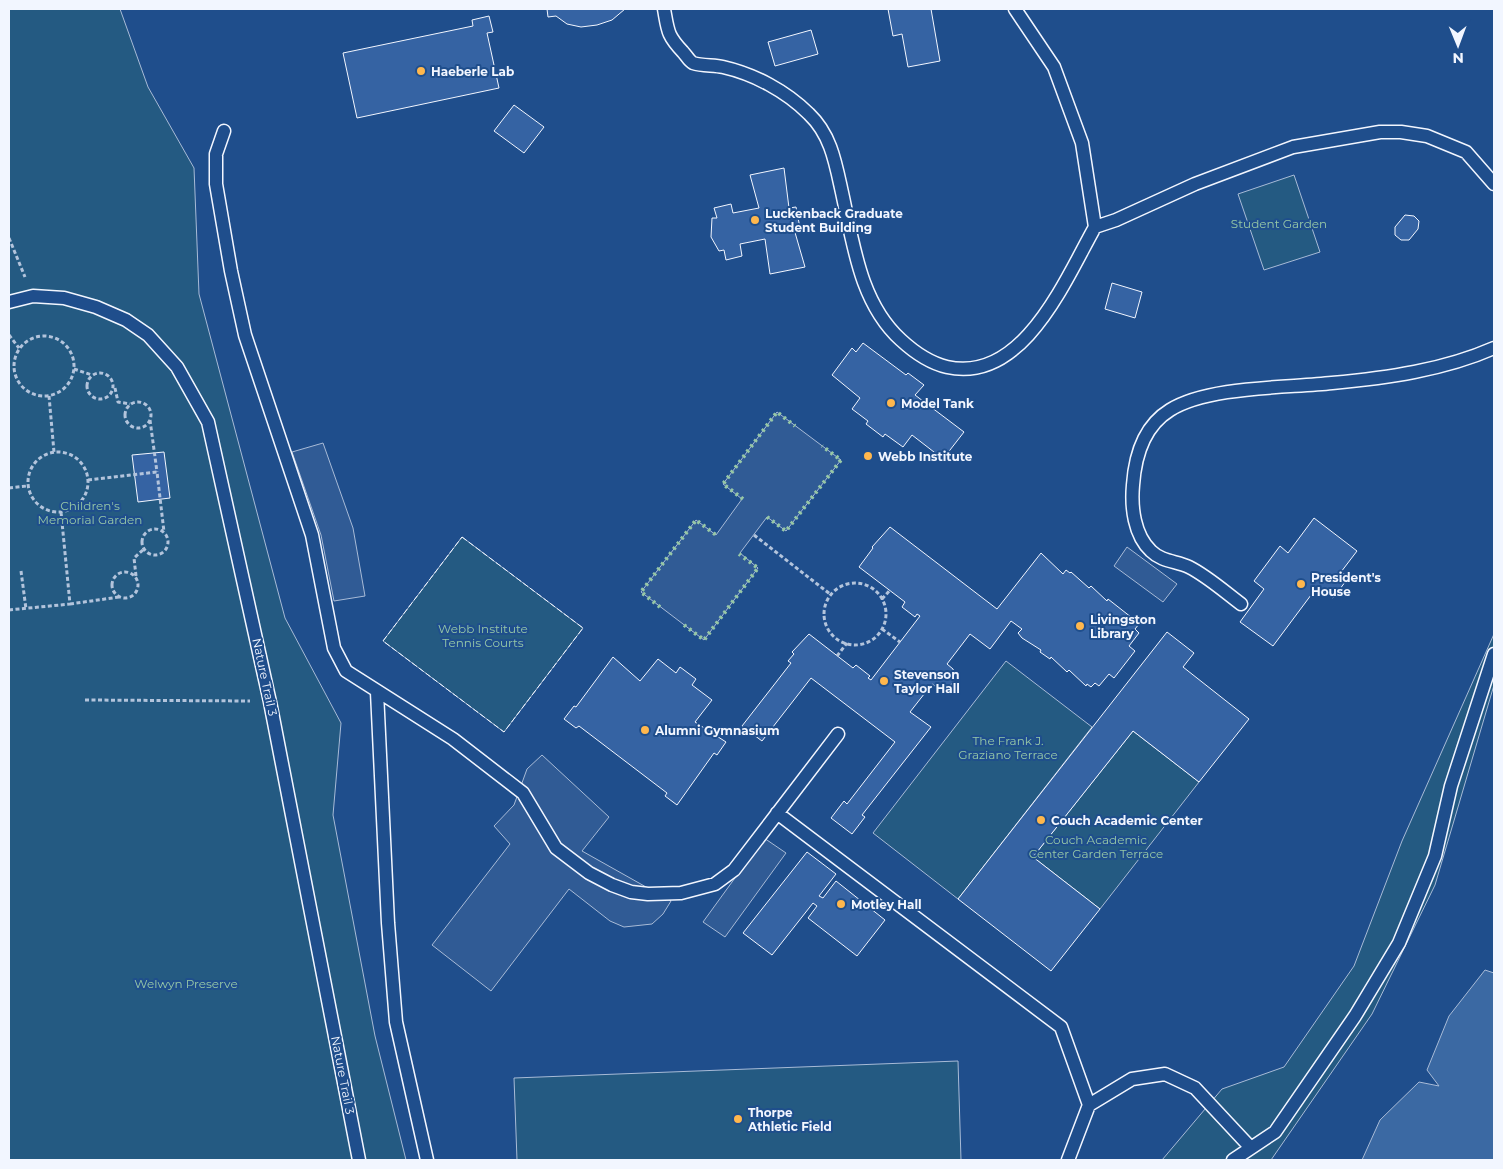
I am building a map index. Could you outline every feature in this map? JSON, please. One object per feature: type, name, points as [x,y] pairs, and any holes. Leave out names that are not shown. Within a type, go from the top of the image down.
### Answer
[{"type":"lane","points":[[664,9],[669,37],[692,63],[723,67],[746,74],[784,92],[809,114],[825,132],[835,159],[859,271],[876,309],[892,332],[910,348],[936,364],[956,368],[984,365],[1005,357],[1028,337],[1049,308],[1095,227],[1082,142],[1054,67],[1015,9]]},
{"type":"lane","points":[[224,131],[216,154],[216,184],[231,271],[245,335],[312,535],[334,648],[346,671],[453,738],[523,792],[556,848],[589,873],[631,892],[680,894],[715,884],[734,870],[838,734]]},
{"type":"lane","points":[[1095,227],[1116,220],[1238,166],[1294,147],[1380,132],[1401,132],[1427,136],[1466,152],[1494,184]]},
{"type":"lane","name":"Nature Trail 3","points":[[9,302],[33,296],[64,298],[96,307],[126,320],[148,335],[177,367],[208,422],[270,702],[359,1160]]},
{"type":"lane","points":[[1242,604],[1188,567],[1170,563],[1152,552],[1137,531],[1132,496],[1134,469],[1139,449],[1152,425],[1168,410],[1189,400],[1261,388],[1332,383],[1417,372],[1478,355],[1494,348]]},
{"type":"lane","points":[[1233,1160],[1275,1132],[1281,1125],[1355,1016],[1399,943],[1435,856],[1450,786],[1494,654]]},
{"type":"lane","points":[[377,692],[388,923],[396,1022],[427,1160]]},
{"type":"lane","points":[[776,813],[1061,1026],[1089,1105]]},
{"type":"lane","points":[[1068,1160],[1089,1105],[1132,1079],[1165,1074],[1195,1088],[1251,1148]]},
{"type":"path","points":[[9,238],[33,296]]},
{"type":"path","points":[[9,335],[20,348]]},
{"type":"path","points":[[36,337],[55,338],[70,351],[74,369],[66,387],[49,396],[34,394],[21,386],[13,367],[20,348],[27,341],[36,337]]},
{"type":"path","points":[[74,369],[92,375],[104,374],[111,378],[118,402],[130,404],[139,402],[147,405],[151,412],[150,420],[164,532],[168,539],[165,551],[153,556],[144,549],[142,539],[147,532],[156,529],[164,532]]},
{"type":"path","points":[[92,375],[87,386],[89,395],[96,400],[108,397],[114,386]]},
{"type":"path","points":[[49,396],[54,452]]},
{"type":"path","points":[[130,404],[124,411],[128,424],[140,428],[150,420]]},
{"type":"path","points":[[54,452],[70,454],[82,465],[88,480],[84,498],[70,510],[61,512],[52,512],[35,503],[27,486],[31,468],[37,460],[54,452]]},
{"type":"path","points":[[88,480],[157,472]]},
{"type":"path","points":[[9,488],[27,486]]},
{"type":"path","points":[[61,512],[70,604]]},
{"type":"path","points":[[754,535],[830,594]]},
{"type":"path","points":[[9,610],[120,597],[128,598],[135,595],[139,584],[134,558],[144,549]]},
{"type":"path","points":[[21,571],[26,608]]},
{"type":"path","points":[[120,597],[112,587],[114,579],[124,572],[136,576]]},
{"type":"path","points":[[847,583],[868,585],[882,599],[886,619],[882,629],[867,642],[857,645],[837,640],[825,623],[824,608],[830,594],[847,583]]},
{"type":"path","points":[[882,599],[890,590]]},
{"type":"path","points":[[882,629],[900,642]]},
{"type":"path","points":[[837,656],[847,644]]},
{"type":"path","points":[[85,700],[270,702]]},
{"type":"green space","name":"Welwyn Preserve","points":[[9,9],[120,9],[148,87],[194,168],[199,294],[285,618],[341,723],[333,815],[375,1036],[406,1160],[9,1160]]},
{"type":"green space","name":"Student Garden","points":[[1294,175],[1320,252],[1264,270],[1238,194]]},
{"type":"green space","name":"Webb Institute Tennis Courts","points":[[462,537],[583,628],[504,732],[383,641]]},
{"type":"green space","points":[[1494,634],[1494,685],[1435,885],[1372,1014],[1271,1160],[1162,1160],[1222,1089],[1284,1067],[1354,966],[1402,841]]},
{"type":"green space","name":"The Frank J. Graziano Terrace","points":[[1006,661],[1092,727],[958,899],[873,833]]},
{"type":"green space","name":"Couch Academic Center Garden Terrace","points":[[1133,731],[1199,782],[1100,909],[1033,857]]},
{"type":"green space","name":"Thorpe Athletic Field","points":[[958,1061],[961,1160],[517,1160],[514,1078]]},
{"type":"shaded area","points":[[777,412],[841,460],[786,531],[767,517],[740,553],[758,568],[704,640],[641,592],[696,520],[716,535],[742,499],[723,484]]},
{"type":"shaded area","points":[[323,443],[353,528],[365,596],[334,601],[321,535],[292,452]]},
{"type":"shaded area","points":[[1127,547],[1177,584],[1163,602],[1114,566]]},
{"type":"shaded area","points":[[542,755],[609,817],[582,851],[671,901],[663,914],[652,924],[624,927],[610,921],[569,889],[491,991],[432,945],[510,844],[494,826],[514,805],[527,769]]},
{"type":"shaded area","points":[[764,838],[786,853],[725,937],[703,922]]},
{"type":"shaded area","points":[[1485,970],[1494,973],[1494,1160],[1362,1160],[1380,1120],[1419,1082],[1439,1086],[1427,1070],[1449,1016]]},
{"type":"building","points":[[547,9],[625,9],[612,20],[597,25],[581,27],[567,24],[556,16],[548,17]]},
{"type":"building","points":[[888,9],[931,9],[940,61],[908,67],[902,34],[893,36]]},
{"type":"building","name":"Haeberle Lab","points":[[489,16],[493,32],[487,33],[499,88],[357,118],[343,53],[473,26],[472,20]]},
{"type":"building","points":[[811,30],[818,54],[775,66],[768,42]]},
{"type":"building","points":[[514,105],[544,127],[524,153],[494,131]]},
{"type":"building","name":"Luckenback Graduate Student Building","points":[[784,168],[789,208],[796,207],[800,228],[794,229],[805,267],[770,274],[765,239],[740,244],[742,256],[726,260],[724,250],[719,251],[711,237],[712,218],[717,218],[714,208],[731,204],[733,213],[759,208],[750,175]]},
{"type":"building","points":[[1405,215],[1414,216],[1419,221],[1418,229],[1409,240],[1401,240],[1395,235],[1395,227]]},
{"type":"building","points":[[1112,283],[1142,292],[1135,318],[1105,309]]},
{"type":"building","name":"Model Tank","points":[[863,343],[906,375],[908,373],[924,385],[915,395],[964,432],[943,459],[912,435],[903,447],[885,434],[883,437],[866,424],[868,421],[852,409],[860,398],[832,375],[852,348],[856,352]]},
{"type":"building","points":[[164,452],[170,498],[138,502],[132,455]]},
{"type":"building","name":"President's House","points":[[1314,518],[1357,551],[1341,572],[1349,577],[1333,598],[1317,587],[1273,646],[1240,622],[1264,589],[1254,581],[1280,546],[1288,553]]},
{"type":"building","name":"Stevenson Taylor Hall","points":[[890,527],[997,609],[1041,553],[1063,574],[1066,570],[1071,572],[1089,588],[1091,586],[1107,601],[1108,599],[1136,621],[1139,624],[1135,629],[1139,633],[1129,646],[1135,651],[1114,678],[1109,674],[1099,686],[1095,683],[1091,687],[1087,684],[1086,686],[1069,670],[1067,672],[1051,657],[1050,659],[1040,652],[1041,650],[1022,638],[1018,633],[1022,629],[1011,621],[990,649],[970,634],[947,664],[953,669],[955,676],[953,683],[946,688],[938,688],[932,684],[910,712],[931,727],[862,815],[865,817],[852,834],[831,818],[844,801],[847,804],[895,742],[811,678],[762,741],[742,726],[791,663],[788,661],[794,654],[792,652],[809,634],[853,668],[856,665],[870,676],[868,678],[871,680],[920,616],[917,614],[915,617],[902,607],[905,602],[859,567],[872,547]]},
{"type":"building","name":"Couch Academic Center","points":[[1167,632],[1194,653],[1183,667],[1249,719],[1199,782],[1133,731],[1033,857],[1100,909],[1051,971],[958,899]]},
{"type":"building","name":"Alumni Gymnasium","points":[[613,657],[640,681],[658,659],[676,673],[680,667],[696,679],[692,685],[712,700],[695,722],[726,742],[717,755],[714,753],[677,805],[665,796],[667,793],[579,726],[576,728],[564,719],[574,706],[576,707]]},
{"type":"building","name":"Motley Hall","points":[[807,852],[836,874],[819,896],[823,898],[836,881],[885,920],[857,956],[808,918],[817,906],[813,903],[772,955],[743,933]]},
{"type":"hedge","points":[[743,499],[723,484],[777,412],[795,426]]},
{"type":"hedge","points":[[767,517],[786,531],[841,460],[822,446]]},
{"type":"hedge","points":[[660,607],[641,592],[696,520],[716,535]]},
{"type":"hedge","points":[[684,625],[704,640],[758,568],[739,554]]},
{"type":"fence","points":[[462,537],[583,628],[504,732],[383,641],[462,537]]},
{"type":"place","name":"Haeberle Lab","points":[[421,71]]},
{"type":"place","name":"Luckenback Graduate Student Building","points":[[755,220]]},
{"type":"place","name":"Model Tank","points":[[891,403]]},
{"type":"place","name":"Webb Institute","points":[[868,456]]},
{"type":"place","name":"President's House","points":[[1301,584]]},
{"type":"place","name":"Livingston Library","points":[[1080,626]]},
{"type":"place","name":"Stevenson Taylor Hall","points":[[884,681]]},
{"type":"place","name":"Alumni Gymnasium","points":[[645,730]]},
{"type":"place","name":"Couch Academic Center","points":[[1041,820]]},
{"type":"place","name":"Motley Hall","points":[[841,904]]},
{"type":"place","name":"Thorpe Athletic Field","points":[[738,1119]]},
{"type":"park label","name":"Children's Memorial Garden","points":[[90,512]]}]
